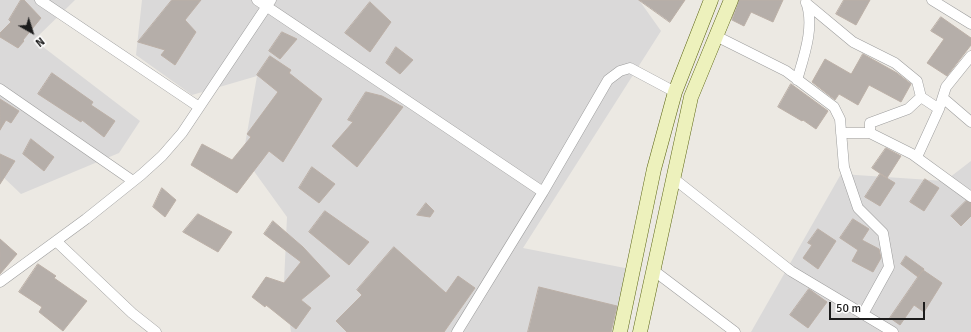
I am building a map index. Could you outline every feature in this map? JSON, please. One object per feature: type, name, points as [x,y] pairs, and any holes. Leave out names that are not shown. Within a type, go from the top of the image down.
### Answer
[{"type":"main road","points":[[620,332],[654,169],[675,92],[711,0]]},
{"type":"main road","points":[[640,332],[691,97],[731,0]]},
{"type":"street","points":[[40,0],[199,107]]},
{"type":"street","points":[[256,0],[268,3],[543,192]]},
{"type":"street","points":[[938,1],[971,24]]},
{"type":"street","points":[[797,80],[807,45],[809,10],[806,2]]},
{"type":"street","points":[[806,2],[853,42],[895,63],[917,81],[921,97],[939,109]]},
{"type":"street","points":[[0,282],[56,241],[133,181],[162,156],[182,133],[268,3]]},
{"type":"street","points":[[716,36],[786,71],[834,107],[840,119],[844,167],[858,208],[883,233],[889,267],[863,314]]},
{"type":"street","points":[[917,157],[939,109],[946,87],[971,56]]},
{"type":"street","points":[[457,332],[543,192],[608,80],[620,71],[630,68],[675,92]]},
{"type":"street","points":[[0,89],[133,181]]},
{"type":"street","points":[[870,133],[870,123],[908,109],[921,97]]},
{"type":"street","points":[[943,98],[971,122]]},
{"type":"street","points":[[841,133],[870,133],[917,157],[971,197]]},
{"type":"street","points":[[673,178],[790,271],[893,332]]},
{"type":"street","points":[[56,241],[132,313],[156,332]]},
{"type":"street","points":[[653,270],[735,332]]},
{"type":"shaded area","points":[[0,0],[75,0],[34,40],[140,121],[119,153],[21,194],[0,174]]},
{"type":"shaded area","points":[[142,0],[639,0],[661,31],[523,248],[630,269],[616,332],[291,332],[284,283],[287,217],[243,156],[257,76],[192,95],[136,55]]},
{"type":"shaded area","points":[[971,161],[971,332],[751,332],[841,174],[945,181]]},
{"type":"building","points":[[21,0],[24,0],[41,18],[18,48],[0,37],[0,33],[11,22],[9,20]]},
{"type":"building","points":[[172,0],[201,0],[185,20],[196,32],[175,65],[161,55],[165,50],[138,42]]},
{"type":"building","points":[[639,0],[685,0],[670,22]]},
{"type":"building","points":[[739,0],[783,0],[773,22],[751,12],[744,26],[732,20]]},
{"type":"building","points":[[844,0],[870,0],[856,25],[836,14]]},
{"type":"building","points":[[370,2],[391,22],[370,52],[345,33]]},
{"type":"building","points":[[941,17],[971,38],[971,45],[947,76],[927,63],[944,39],[931,31]]},
{"type":"building","points":[[282,32],[297,39],[280,59],[269,51]]},
{"type":"building","points":[[396,47],[413,60],[400,74],[386,63]]},
{"type":"building","points":[[863,54],[897,73],[911,84],[901,102],[869,85],[858,105],[839,94],[835,100],[812,82],[825,59],[851,74]]},
{"type":"building","points":[[270,56],[291,70],[289,73],[322,99],[283,162],[269,151],[237,193],[191,165],[202,144],[232,160],[251,137],[247,134],[278,92],[257,75]]},
{"type":"building","points":[[52,73],[93,102],[91,105],[115,121],[104,137],[82,120],[81,122],[38,94]]},
{"type":"building","points":[[791,84],[828,111],[816,129],[803,120],[802,121],[778,107]]},
{"type":"building","points":[[366,92],[382,96],[403,107],[357,167],[332,146],[353,122],[348,120]]},
{"type":"building","points":[[0,99],[19,111],[11,123],[6,120],[0,130]]},
{"type":"building","points":[[31,139],[54,157],[44,171],[23,154]]},
{"type":"building","points":[[886,148],[901,156],[887,178],[872,168]]},
{"type":"building","points":[[0,154],[15,161],[0,184]]},
{"type":"building","points":[[312,167],[335,184],[319,203],[299,188]]},
{"type":"building","points":[[880,174],[895,183],[880,206],[865,197]]},
{"type":"building","points":[[925,179],[939,188],[924,211],[910,202]]},
{"type":"building","points":[[162,188],[176,200],[165,217],[153,207]]},
{"type":"building","points":[[966,201],[971,203],[971,216],[961,226],[951,216]]},
{"type":"building","points":[[426,203],[434,211],[430,217],[417,215]]},
{"type":"building","points":[[325,211],[369,242],[349,265],[309,232]]},
{"type":"building","points":[[198,214],[232,232],[218,252],[183,232]]},
{"type":"building","points":[[853,219],[869,229],[862,240],[879,249],[881,258],[873,272],[852,261],[858,250],[840,238]]},
{"type":"building","points":[[273,221],[303,247],[330,276],[301,300],[311,308],[296,329],[266,305],[265,307],[252,297],[266,277],[284,283],[301,262],[264,234]]},
{"type":"building","points":[[818,229],[836,241],[818,269],[803,258],[812,245],[808,243]]},
{"type":"building","points":[[0,239],[17,254],[0,274]]},
{"type":"building","points":[[394,247],[446,293],[458,276],[475,288],[444,332],[347,332],[336,321],[362,295],[357,290]]},
{"type":"building","points":[[906,256],[924,269],[918,277],[901,264]]},
{"type":"building","points":[[38,264],[56,276],[54,278],[87,301],[63,331],[39,312],[42,307],[19,292]]},
{"type":"building","points":[[923,270],[942,283],[924,312],[914,305],[900,325],[890,318]]},
{"type":"building","points":[[539,287],[617,306],[611,332],[528,332]]},
{"type":"building","points":[[809,289],[827,302],[808,328],[790,315]]}]
